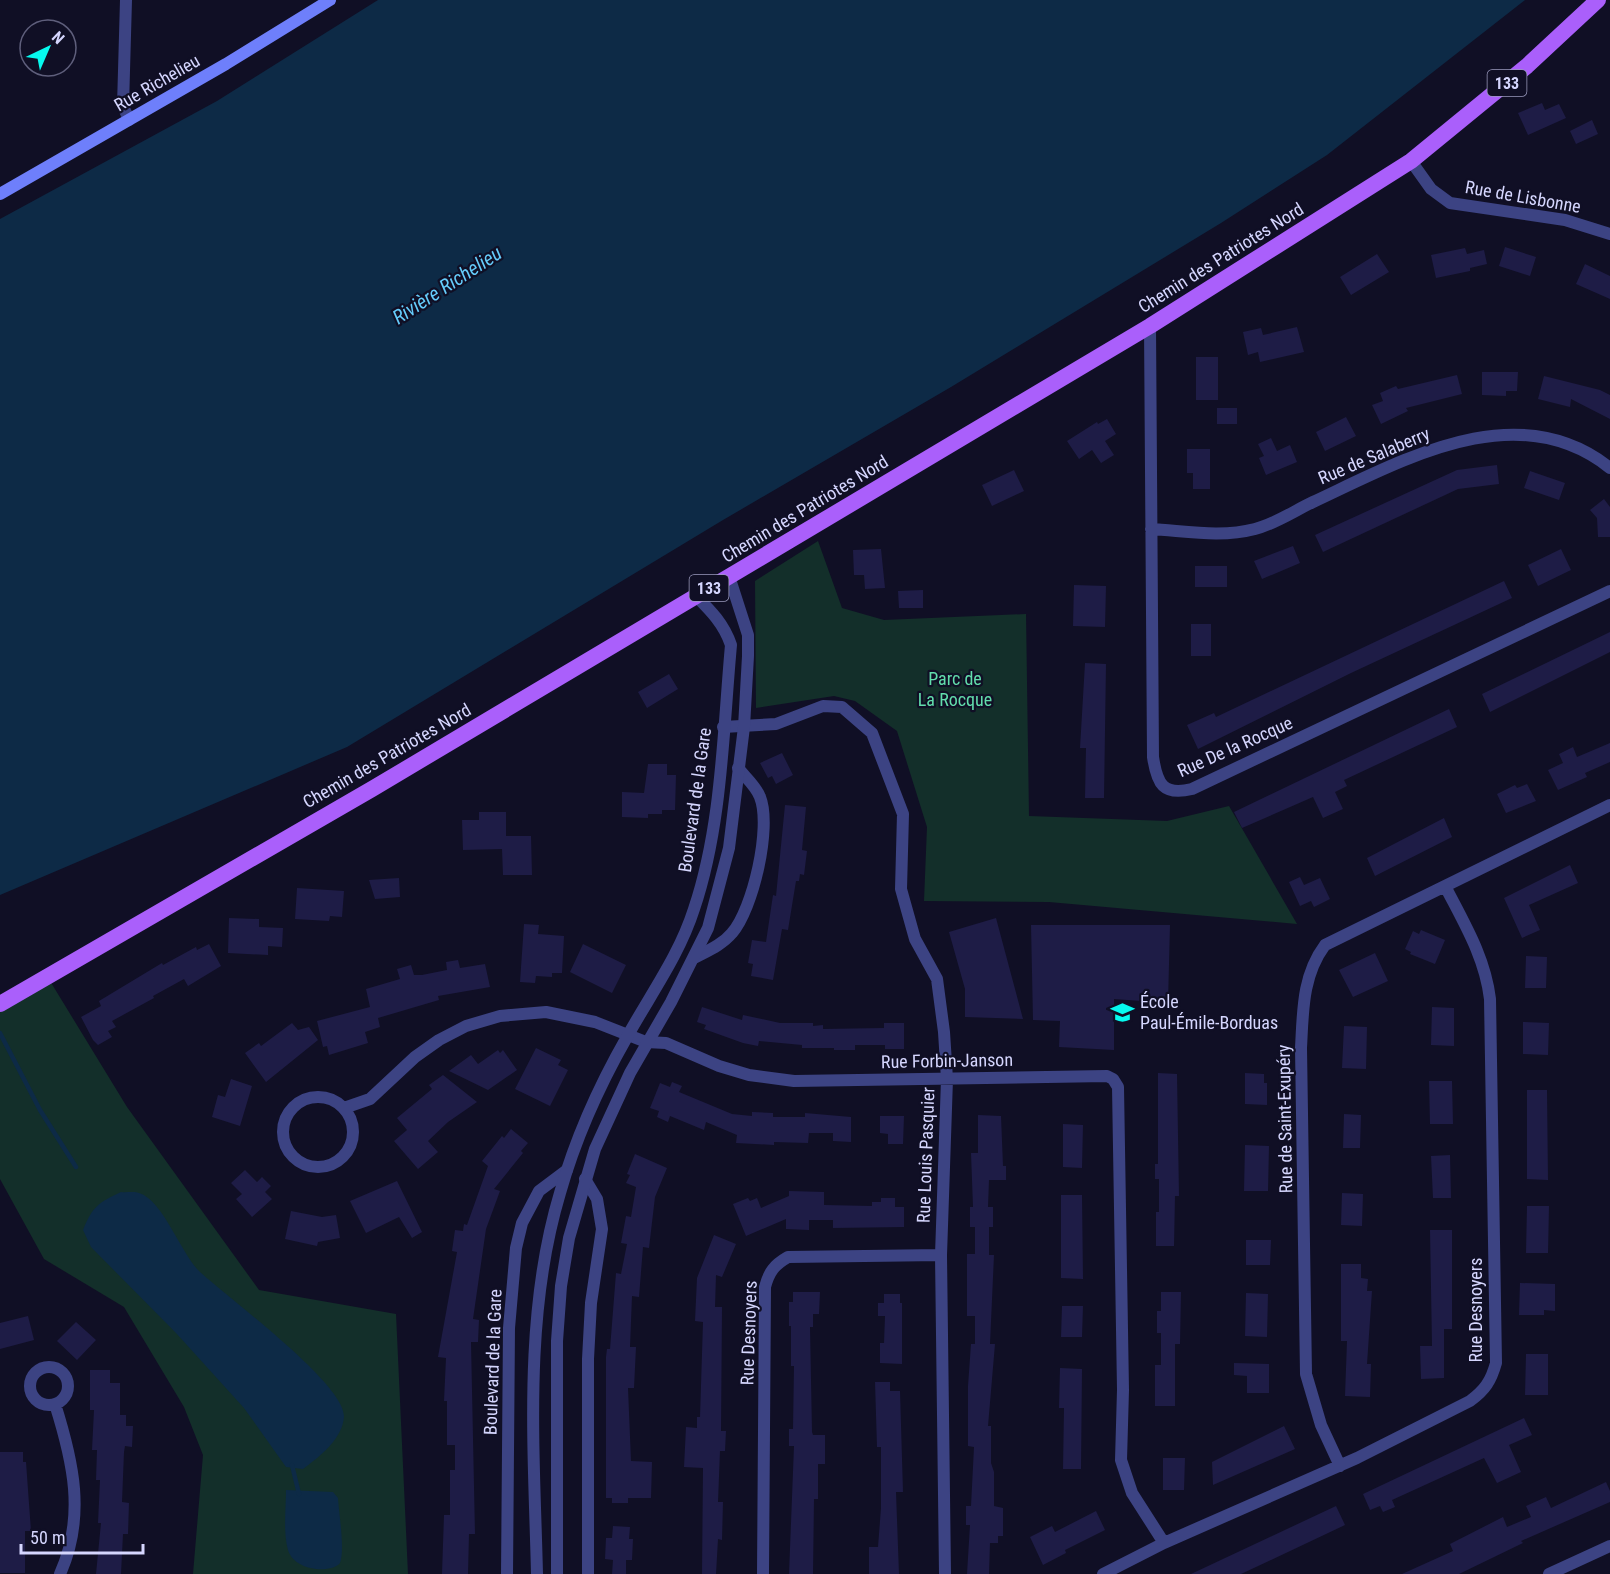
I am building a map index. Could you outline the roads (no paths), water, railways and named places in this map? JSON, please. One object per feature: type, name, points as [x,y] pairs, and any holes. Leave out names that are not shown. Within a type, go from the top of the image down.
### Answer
[{"type":"main road","name":"Rue Richelieu","points":[[0,194],[330,0]]},
{"type":"main road","name":"Chemin des Patriotes Nord","points":[[0,1004],[372,789],[1150,326],[1411,161],[1527,66],[1598,0]]},
{"type":"street","points":[[126,0],[123,106],[129,120]]},
{"type":"street","name":"Rue de Lisbonne","points":[[1411,161],[1431,189],[1450,203],[1565,220],[1610,234]]},
{"type":"street","name":"Rue De la Rocque","points":[[1150,326],[1153,757],[1160,783],[1176,793],[1192,789],[1610,591]]},
{"type":"street","name":"Rue de Salaberry","points":[[1151,529],[1226,535],[1257,529],[1418,453],[1494,435],[1528,435],[1556,439],[1589,451],[1610,468]]},
{"type":"street","points":[[557,1574],[555,1468],[561,1286],[569,1238],[595,1149],[646,1042],[694,958],[708,928],[720,891],[729,848],[744,727],[748,636],[729,576]]},
{"type":"street","name":"Boulevard de la Gare","points":[[537,1574],[532,1404],[536,1339],[548,1238],[567,1170],[606,1077],[627,1036],[654,995],[681,942],[694,909],[711,841],[730,645],[727,632],[716,616],[696,596]]},
{"type":"street","name":"Rue Louis Pasquier","points":[[723,727],[776,724],[823,706],[842,707],[872,733],[903,814],[901,889],[915,939],[937,979],[942,997],[947,1079],[941,1255],[945,1574]]},
{"type":"street","points":[[694,958],[719,944],[731,934],[750,899],[764,833],[763,812],[760,797],[738,768]]},
{"type":"street","name":"Rue de Saint-Exupéry","points":[[1340,1466],[1321,1425],[1306,1374],[1301,1048],[1304,995],[1312,963],[1324,945],[1610,805]]},
{"type":"street","name":"Rue Desnoyers","points":[[1102,1574],[1164,1543],[1340,1466],[1470,1401],[1492,1380],[1496,1363],[1490,1011],[1487,974],[1445,886]]},
{"type":"street","name":"Rue Forbin-Janson","points":[[344,1108],[370,1099],[415,1057],[439,1040],[466,1026],[500,1016],[546,1012],[572,1016],[646,1042],[666,1043],[719,1066],[772,1079],[1107,1076],[1113,1079],[1118,1087],[1123,1390],[1121,1460],[1132,1493],[1164,1543]]},
{"type":"street","points":[[322,1097],[344,1108],[351,1121],[353,1133],[349,1148],[342,1158],[332,1164],[316,1167],[301,1163],[291,1156],[285,1147],[282,1133],[285,1117],[296,1104],[307,1098],[322,1097]]},
{"type":"street","name":"Boulevard de la Gare","points":[[507,1574],[509,1328],[516,1248],[522,1223],[539,1191],[567,1170]]},
{"type":"street","points":[[585,1179],[597,1199],[602,1229],[591,1303],[588,1359],[588,1574]]},
{"type":"street","name":"Rue Desnoyers","points":[[763,1574],[765,1287],[768,1274],[777,1263],[788,1257],[941,1255]]},
{"type":"street","points":[[55,1404],[69,1447],[76,1502],[68,1558],[60,1574]]},
{"type":"street","points":[[1549,1574],[1610,1546]]},
{"type":"water","name":"Rivière Richelieu","points":[[378,0],[1525,0],[1327,155],[1221,223],[951,387],[723,520],[347,747],[0,895],[0,219],[217,101]]},
{"type":"water","points":[[121,1192],[137,1192],[148,1198],[164,1216],[200,1272],[306,1363],[339,1401],[344,1416],[343,1424],[335,1440],[303,1469],[286,1467],[244,1408],[176,1333],[91,1247],[83,1230],[90,1215],[102,1203]]},
{"type":"water","points":[[286,1490],[333,1492],[338,1498],[342,1550],[340,1563],[329,1569],[313,1568],[297,1562],[292,1557],[288,1550],[286,1536]]},
{"type":"waterway","points":[[0,1033],[40,1110],[76,1167]]},
{"type":"waterway","points":[[292,1465],[299,1494]]},
{"type":"place","name":"École Paul-Émile-Borduas","points":[[1122,1012]]},
{"type":"park label","name":"Parc de La Rocque","points":[[955,689]]}]
